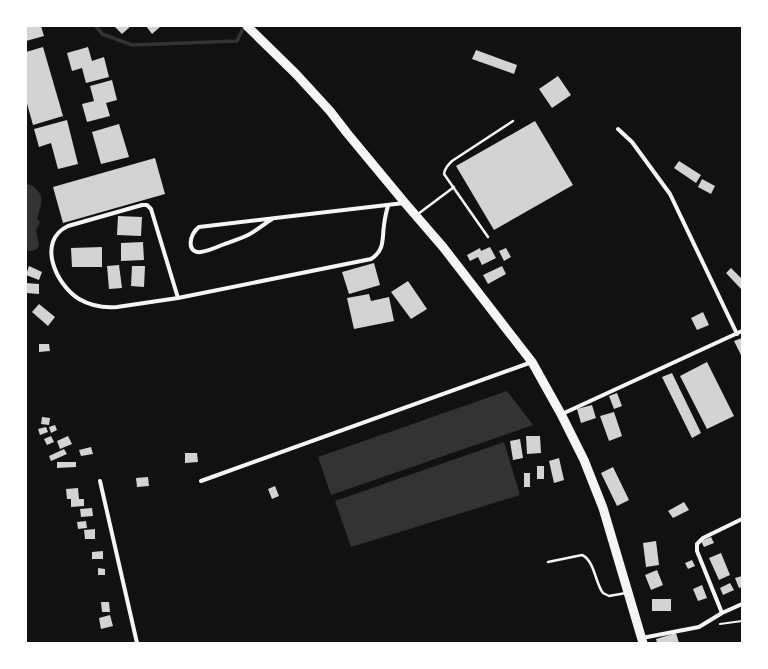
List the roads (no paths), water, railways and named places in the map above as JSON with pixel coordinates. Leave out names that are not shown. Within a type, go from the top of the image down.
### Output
[{"type":"highway","points":[[250,27],[330,111],[443,247],[532,362],[562,414],[584,460],[603,508],[642,641]]},
{"type":"street","points":[[618,129],[632,142],[670,194],[738,334]]},
{"type":"street","points":[[272,219],[248,235],[210,250],[199,253],[194,251],[192,248],[192,234],[199,227],[405,203]]},
{"type":"street","points":[[178,298],[150,209],[147,205],[142,205],[68,226],[58,233],[54,240],[51,248],[51,256],[57,275],[61,282],[72,294],[86,303],[93,306],[109,308],[178,298],[371,259],[381,248],[385,216],[388,206]]},
{"type":"street","points":[[562,414],[742,331]]},
{"type":"street","points":[[200,481],[532,362]]},
{"type":"street","points":[[100,481],[137,643]]},
{"type":"street","points":[[722,613],[697,551],[697,544],[703,538],[742,519]]},
{"type":"street","points":[[642,641],[699,627],[722,613],[742,604]]},
{"type":"lane","points":[[488,237],[444,174],[452,162],[513,121]]},
{"type":"lane","points":[[416,215],[454,187]]},
{"type":"lane","points":[[548,562],[582,555],[592,567],[601,591],[609,596],[628,593]]},
{"type":"waterway","points":[[96,26],[102,34],[132,45],[237,41],[244,26]]}]
